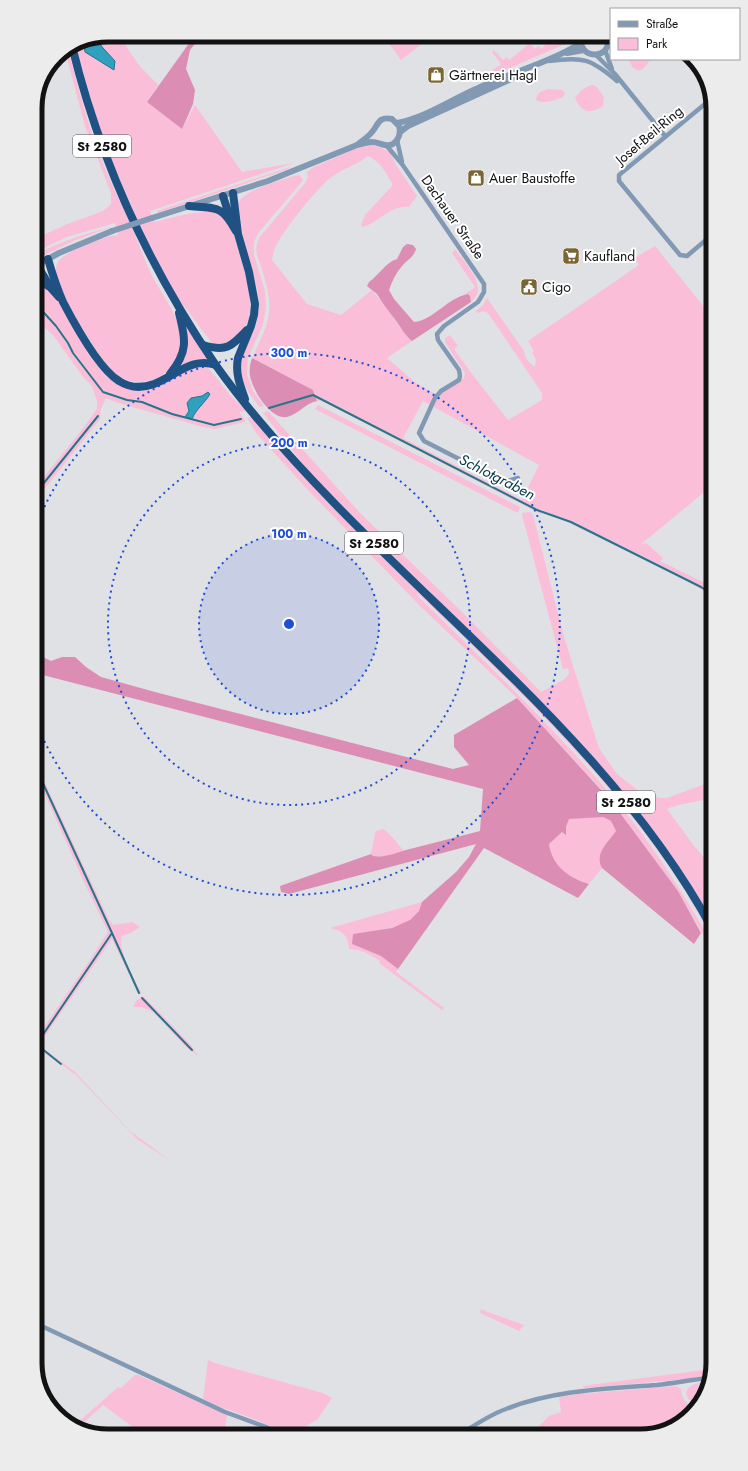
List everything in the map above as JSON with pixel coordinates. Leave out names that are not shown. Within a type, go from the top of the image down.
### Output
[{"type":"highway","name":"St 2580","points":[[74,52],[94,124],[109,167],[147,249],[177,304],[216,365],[283,448],[338,508],[543,708],[587,756],[626,801],[662,848],[693,894],[706,917]]},
{"type":"highway","name":"St 2580","points":[[234,193],[238,234],[254,297],[255,309],[237,364],[238,381],[248,405]]},
{"type":"highway","name":"St 2580","points":[[223,196],[230,221]]},
{"type":"highway","name":"St 2580","points":[[188,206],[218,210],[225,213],[238,234]]},
{"type":"highway","points":[[48,259],[63,302]]},
{"type":"highway","points":[[42,275],[63,302],[96,357],[114,378],[126,385],[140,387],[153,384],[199,362],[209,362],[216,365]]},
{"type":"highway","points":[[42,281],[51,288]]},
{"type":"highway","name":"St 2580","points":[[167,378],[180,361],[184,348],[184,334],[177,304]]},
{"type":"highway","points":[[203,345],[215,348],[224,348],[240,337],[250,326]]},
{"type":"street","points":[[581,42],[584,50],[590,54],[596,55],[615,74]]},
{"type":"street","name":"Dachauer Straße","points":[[356,145],[374,130],[376,124],[382,119],[389,119],[397,123],[405,121],[477,88],[561,54],[581,42]]},
{"type":"street","points":[[608,42],[605,50],[615,74],[622,85],[665,136]]},
{"type":"street","name":"Dachauer Straße","points":[[561,54],[584,50]]},
{"type":"street","points":[[596,55],[605,50]]},
{"type":"street","points":[[542,62],[565,59],[583,59],[598,66],[622,85]]},
{"type":"street","name":"Dachauer Straße","points":[[400,132],[408,126],[509,80],[527,68]]},
{"type":"street","name":"Josef-Beil-Ring","points":[[706,102],[619,175],[619,181],[680,255],[687,256],[706,240]]},
{"type":"street","points":[[386,145],[393,144],[397,140],[400,132],[397,123]]},
{"type":"street","points":[[374,130],[374,135],[379,142]]},
{"type":"street","name":"Dachauer Straße","points":[[397,140],[402,164]]},
{"type":"street","name":"Dachauer Straße","points":[[42,262],[79,244],[112,231],[188,206],[234,193],[268,181],[356,145],[379,142],[386,145],[402,164],[484,284],[484,292],[478,302],[444,326],[437,334],[438,340],[459,370],[460,376],[459,380],[441,391],[435,398],[419,433],[424,441],[504,482],[518,478]]},
{"type":"street","points":[[42,1326],[218,1409],[269,1429]]},
{"type":"street","points":[[468,1429],[478,1422],[506,1409],[535,1400],[581,1391],[703,1379]]},
{"type":"green space","points":[[124,42],[138,64],[158,85],[147,102],[182,129],[195,105],[242,172],[294,163],[150,211],[154,222],[194,213],[218,212],[233,232],[247,279],[250,312],[242,331],[234,339],[226,343],[218,345],[212,343],[177,297],[146,239],[108,153],[77,50],[84,47],[84,49],[115,61],[100,43]]},
{"type":"green space","points":[[388,42],[424,42],[401,60]]},
{"type":"green space","points":[[544,42],[552,44],[555,42],[569,42],[480,81],[478,77],[480,74],[483,77],[501,64],[492,52],[494,50],[503,60],[507,57],[509,60],[530,43],[535,49],[539,46],[541,49],[545,46],[543,43]]},
{"type":"green space","points":[[69,55],[79,92],[102,161],[149,270],[176,317],[182,336],[180,355],[176,362],[170,369],[152,380],[137,382],[126,380],[117,375],[110,368],[82,328],[65,297],[56,275],[58,263],[69,253],[100,239],[118,235],[115,223],[67,237],[42,249],[42,236],[65,225],[103,211],[111,204],[111,193],[85,126],[67,57]]},
{"type":"green space","points":[[629,60],[650,60],[644,68],[639,71],[633,68]]},
{"type":"green space","points":[[593,85],[597,87],[604,97],[603,106],[594,111],[586,111],[577,103],[575,98],[583,89]]},
{"type":"green space","points":[[548,89],[563,90],[565,93],[563,97],[550,102],[536,100],[542,91]]},
{"type":"green space","points":[[372,145],[377,146],[390,152],[396,165],[417,196],[409,207],[397,208],[363,227],[361,225],[365,215],[392,186],[392,183],[382,168],[376,161],[368,156],[333,176],[319,189],[301,210],[279,241],[273,252],[272,260],[307,304],[341,315],[372,290],[407,337],[412,341],[387,358],[416,383],[437,395],[464,378],[465,373],[445,342],[445,338],[450,335],[458,346],[454,349],[508,420],[542,400],[542,393],[488,313],[483,311],[478,313],[476,311],[483,305],[487,298],[524,351],[527,360],[535,366],[536,360],[532,352],[534,351],[528,341],[639,265],[634,258],[655,246],[706,309],[706,491],[640,545],[646,543],[663,558],[660,561],[706,584],[706,592],[676,575],[540,509],[541,514],[321,400],[317,401],[313,390],[252,358],[265,330],[269,312],[268,290],[256,248],[259,238],[305,183],[308,177],[307,172],[312,168],[355,149]],"holes":[[[423,401],[539,465],[522,500],[403,438]]]},
{"type":"green space","points":[[290,167],[288,169],[158,213],[157,211]]},
{"type":"green space","points":[[299,175],[303,179],[301,183],[259,232],[254,242],[254,255],[265,291],[266,307],[263,325],[248,358],[247,374],[253,391],[264,406],[259,407],[247,390],[242,378],[240,362],[256,325],[259,301],[243,237],[238,203],[247,194],[262,186]]},
{"type":"green space","points":[[111,227],[73,241],[42,256],[42,252],[62,242]]},
{"type":"green space","points":[[455,249],[469,268],[477,283],[478,290],[476,296],[471,302],[468,294],[464,295],[475,287],[452,253]]},
{"type":"green space","points":[[42,284],[49,290],[69,317],[90,355],[98,366],[106,376],[115,383],[130,390],[144,391],[156,388],[196,366],[205,367],[210,370],[231,396],[247,411],[239,412],[245,422],[215,429],[203,427],[115,402],[106,398],[101,409],[100,419],[42,492],[42,479],[97,409],[97,401],[92,386],[83,377],[53,335],[42,325]],"holes":[[[208,392],[195,411],[192,419],[186,417],[190,411],[187,403],[191,398],[202,396]]]},
{"type":"green space","points":[[187,328],[208,358],[198,359],[180,368],[187,349]]},
{"type":"green space","points":[[318,405],[520,507],[518,513],[315,409]]},
{"type":"green space","points":[[268,411],[361,514],[459,609],[541,692],[565,679],[569,674],[568,668],[563,669],[522,513],[530,512],[533,515],[564,637],[599,748],[617,774],[640,792],[660,798],[667,798],[706,784],[706,799],[667,809],[706,860],[706,910],[687,878],[664,845],[630,800],[600,765],[565,726],[512,672],[341,505],[307,469],[263,413]]},
{"type":"green space","points":[[251,417],[294,466],[369,544],[503,673],[598,774],[639,824],[681,884],[706,925],[706,927],[692,902],[642,830],[587,763],[469,642],[417,593],[418,596],[503,679],[602,784],[659,857],[706,933],[706,940],[678,891],[612,801],[517,698],[421,607],[307,489],[256,433],[247,418]]},
{"type":"green space","points":[[42,777],[109,920],[113,925],[132,922],[140,927],[131,933],[122,936],[121,942],[124,957],[142,993],[139,995],[112,939],[42,1041],[42,1030],[108,932],[42,788]]},
{"type":"green space","points":[[603,817],[611,821],[616,831],[600,863],[602,868],[589,884],[568,875],[558,865],[551,852],[549,844],[562,832],[565,834],[569,819]]},
{"type":"green space","points":[[384,829],[404,851],[392,856],[373,856],[371,854],[376,831]]},
{"type":"green space","points":[[422,902],[420,910],[407,922],[389,928],[353,934],[352,944],[381,956],[398,969],[396,972],[444,1008],[442,1010],[379,963],[380,961],[376,958],[361,951],[349,949],[344,934],[330,928]]},
{"type":"green space","points":[[143,996],[190,1044],[198,1056],[186,1047],[153,1012],[142,1007],[133,1007],[136,1001]]},
{"type":"green space","points":[[42,1047],[75,1072],[130,1131],[172,1162],[137,1139],[75,1074],[42,1051]]},
{"type":"green space","points":[[481,1309],[524,1325],[519,1331],[482,1314],[480,1312]]},
{"type":"green space","points":[[208,1360],[323,1393],[332,1398],[317,1420],[301,1429],[274,1429],[266,1424],[203,1399]]},
{"type":"green space","points":[[705,1370],[704,1377],[586,1388],[582,1386]]},
{"type":"green space","points":[[135,1375],[138,1375],[227,1415],[225,1428],[228,1429],[136,1429],[103,1405],[83,1423],[79,1422],[118,1387],[121,1388]]},
{"type":"green space","points":[[702,1383],[693,1402],[688,1399],[686,1392],[695,1384]]},
{"type":"green space","points":[[676,1386],[681,1389],[682,1396],[685,1401],[691,1405],[687,1410],[673,1420],[653,1428],[533,1429],[537,1428],[549,1416],[561,1412],[559,1397]]},
{"type":"shaded area","points":[[190,42],[196,42],[190,50],[186,69],[195,90],[193,104],[182,129],[147,102]]},
{"type":"shaded area","points":[[407,244],[413,245],[416,249],[415,252],[398,271],[389,290],[394,299],[414,322],[428,317],[460,296],[468,294],[471,302],[412,341],[404,333],[377,294],[367,286],[369,282],[386,266],[397,259],[403,247]]},
{"type":"shaded area","points":[[252,358],[313,390],[317,401],[309,404],[291,416],[281,417],[275,414],[264,403],[252,382],[250,376],[250,365]]},
{"type":"shaded area","points":[[42,656],[51,661],[62,657],[75,657],[86,667],[101,677],[453,769],[469,765],[454,747],[454,735],[517,698],[612,802],[678,891],[701,933],[694,944],[602,868],[600,863],[601,853],[616,831],[611,821],[603,817],[569,819],[566,827],[566,835],[562,832],[549,844],[554,859],[568,875],[589,884],[578,898],[484,848],[398,969],[381,956],[352,944],[353,934],[392,928],[410,920],[419,911],[422,902],[456,872],[469,857],[476,844],[289,894],[281,892],[280,886],[371,854],[373,856],[387,855],[480,831],[483,789],[42,675]]},
{"type":"water","points":[[100,43],[115,61],[114,70],[85,52],[84,47]]},
{"type":"water","points":[[208,392],[210,394],[192,419],[185,417],[189,411],[187,403],[191,398],[202,396]]},
{"type":"waterway","points":[[42,311],[56,326],[73,353],[103,392],[127,400],[142,402],[172,414],[214,425],[241,419]]},
{"type":"waterway","name":"Schlotgraben","points":[[269,408],[313,395],[537,510],[571,522],[706,590]]},
{"type":"waterway","points":[[42,485],[98,416]]},
{"type":"waterway","points":[[42,781],[112,933],[42,1036]]},
{"type":"waterway","points":[[112,933],[139,993]]},
{"type":"waterway","points":[[142,998],[192,1050]]},
{"type":"waterway","points":[[42,1049],[61,1064]]},
{"type":"place","name":"Gärtnerei Hagl","points":[[436,75]]},
{"type":"place","name":"Auer Baustoffe","points":[[476,178]]},
{"type":"place","name":"Kaufland","points":[[571,256]]},
{"type":"place","name":"Cigo","points":[[529,287]]}]
